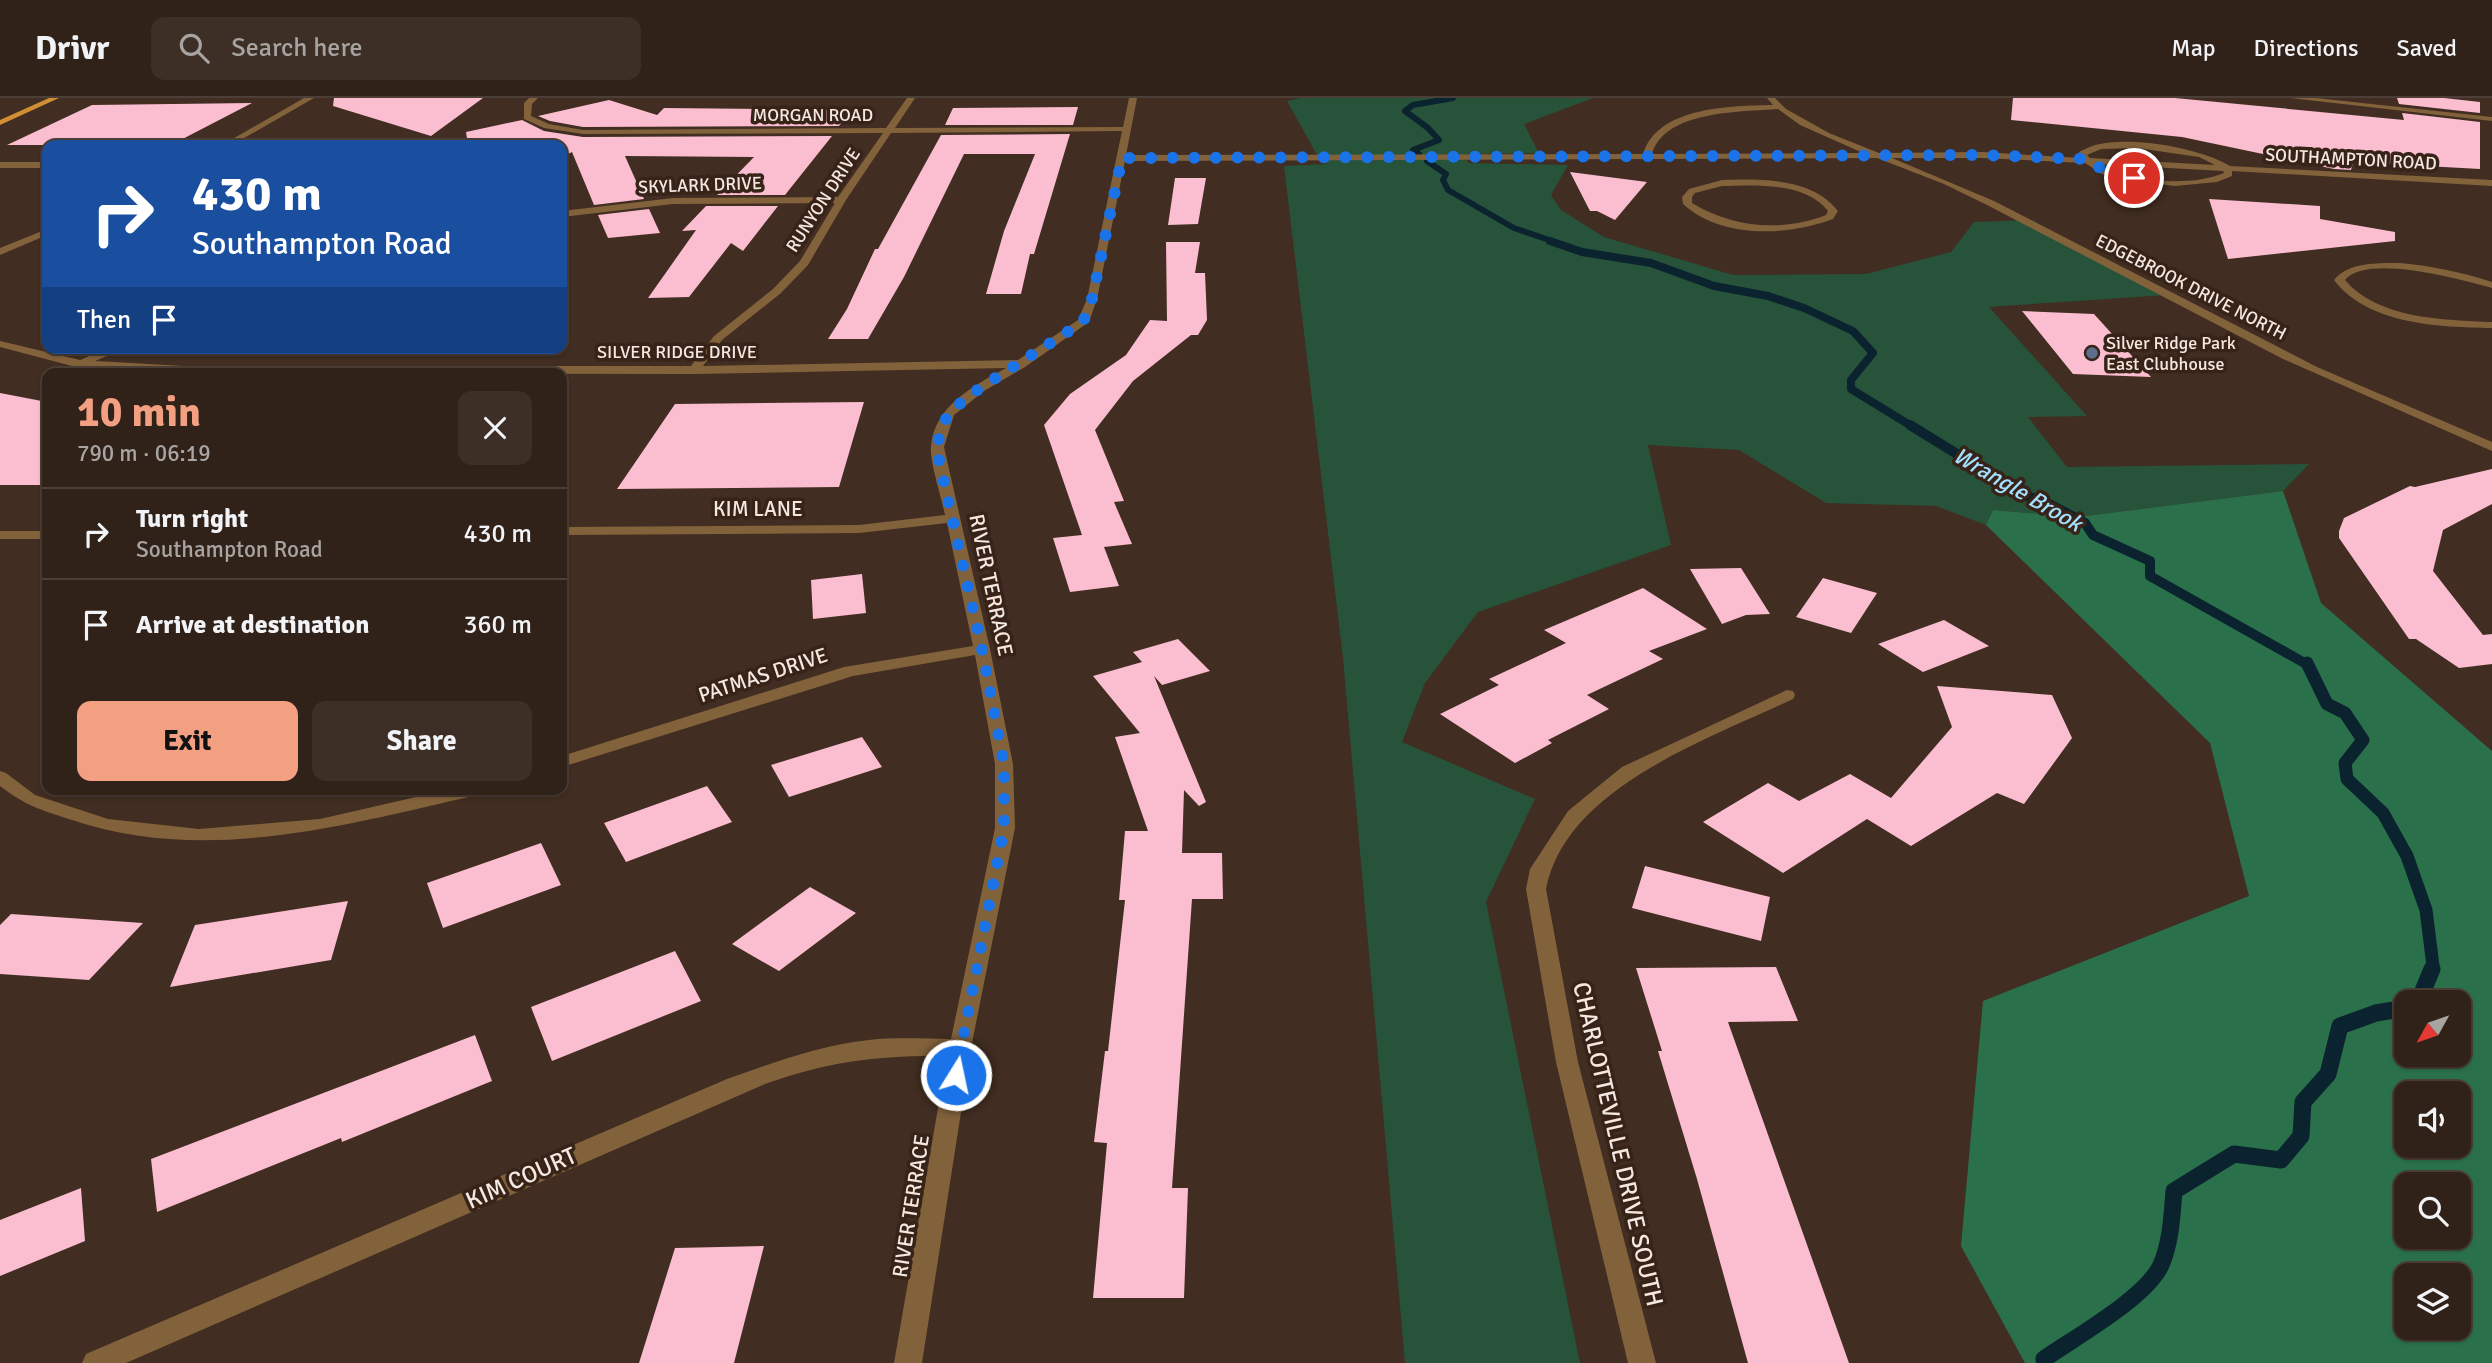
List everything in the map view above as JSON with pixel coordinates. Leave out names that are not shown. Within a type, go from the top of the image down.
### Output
[{"type":"main road","points":[[0,123],[55,98]]},
{"type":"street","points":[[235,140],[310,98]]},
{"type":"street","name":"MORGAN ROAD","points":[[534,98],[527,103],[527,117],[547,126],[583,132],[1125,129]]},
{"type":"street","name":"RUNYON DRIVE","points":[[694,370],[718,338],[777,291],[804,262],[841,200],[911,98]]},
{"type":"street","name":"RIVER TERRACE","points":[[908,1363],[960,1048],[1004,828],[1004,764],[982,649],[936,447],[948,413],[980,388],[1083,322],[1092,299],[1133,98]]},
{"type":"street","points":[[1771,98],[1777,107]]},
{"type":"street","points":[[2294,98],[2492,118]]},
{"type":"street","points":[[1647,155],[1652,141],[1669,127],[1730,110],[1777,107]]},
{"type":"street","name":"EDGEBROOK DRIVE NORTH","points":[[1777,107],[1828,134],[1945,181],[2289,358],[2492,447]]},
{"type":"street","name":"SOUTHAMPTON ROAD","points":[[2108,145],[2137,145],[2202,155],[2226,167],[2229,174],[2222,179],[2206,182],[2159,182],[2110,173],[2084,159],[2082,154],[2088,149],[2108,145]]},
{"type":"street","name":"SOUTHAMPTON ROAD","points":[[1122,158],[1877,154],[2084,159],[2492,183]]},
{"type":"street","points":[[1718,155],[1727,164]]},
{"type":"street","points":[[0,165],[42,165]]},
{"type":"street","points":[[1735,173],[1743,183],[1805,191],[1830,204],[1833,211],[1830,217],[1803,226],[1758,226],[1713,218],[1688,204],[1686,197],[1692,191],[1722,183],[1743,183]]},
{"type":"street","name":"SOUTHAMPTON ROAD","points":[[2474,181],[2492,188]]},
{"type":"street","name":"SKYLARK DRIVE","points":[[567,213],[673,201],[841,200]]},
{"type":"street","points":[[0,252],[42,234]]},
{"type":"street","points":[[2492,285],[2442,272],[2383,266],[2345,272],[2339,280],[2344,289],[2381,308],[2442,322],[2492,325]]},
{"type":"street","name":"SILVER RIDGE DRIVE","points":[[0,344],[76,363],[153,368]]},
{"type":"street","points":[[76,363],[102,354]]},
{"type":"street","name":"SILVER RIDGE DRIVE","points":[[567,370],[1021,364]]},
{"type":"street","name":"KIM LANE","points":[[567,531],[859,529],[953,518]]},
{"type":"street","points":[[0,535],[42,535]]},
{"type":"street","name":"PATMAS DRIVE","points":[[567,760],[850,671],[982,649]]},
{"type":"street","name":"CHARLOTTEVILLE DRIVE SOUTH","points":[[1642,1363],[1567,1062],[1536,889],[1540,869],[1575,815],[1628,771],[1787,695]]},
{"type":"street","points":[[0,777],[28,799],[106,825],[199,835],[320,825],[451,795]]},
{"type":"street","name":"KIM COURT","points":[[96,1363],[714,1094],[787,1066],[844,1052],[890,1047],[960,1048]]},
{"type":"green space","points":[[1300,98],[1593,98],[1524,124],[1539,153],[1466,154],[1468,163],[1568,165],[1551,195],[1561,210],[1604,237],[1733,275],[1866,274],[1951,252],[1974,222],[2032,220],[2167,295],[1989,307],[2087,416],[2028,417],[2067,467],[2309,464],[2283,491],[2078,517],[1993,510],[1986,525],[1936,506],[1826,503],[1739,450],[1648,445],[1671,545],[1478,612],[1425,683],[1402,742],[1535,799],[1486,902],[1580,1363],[1405,1363],[1343,658],[1284,166],[1327,164],[1317,155],[1287,101]]},
{"type":"green space","points":[[2283,491],[2321,603],[2492,751],[2492,1363],[2025,1363],[1961,1246],[1983,1001],[2249,896],[2210,743],[1986,525],[1993,510],[2078,517]]},
{"type":"building","points":[[334,98],[483,98],[431,136],[333,106]]},
{"type":"building","points":[[2013,98],[2175,98],[2404,120],[2402,113],[2480,122],[2480,169],[2353,162],[2351,170],[2334,169],[2182,137],[2011,120]]},
{"type":"building","points":[[2397,98],[2444,98],[2480,102],[2480,113],[2399,104]]},
{"type":"building","points":[[609,100],[657,115],[664,108],[851,110],[839,126],[583,127],[538,116]]},
{"type":"building","points":[[252,103],[181,140],[42,140],[42,145],[7,145],[92,105]]},
{"type":"building","points":[[1078,107],[1073,125],[945,125],[953,108]]},
{"type":"building","points":[[522,120],[544,131],[583,137],[832,136],[785,195],[717,195],[754,157],[625,156],[644,199],[594,205],[572,152],[567,154],[567,140],[467,140],[466,132]]},
{"type":"building","points":[[1070,134],[1034,254],[1030,254],[1021,294],[986,294],[1004,231],[1035,154],[964,154],[904,277],[868,339],[828,339],[847,309],[875,249],[878,249],[941,135]]},
{"type":"building","points":[[1570,172],[1647,182],[1615,220],[1597,211],[1590,211]]},
{"type":"building","points":[[1175,178],[1206,178],[1198,224],[1168,225]]},
{"type":"building","points":[[2209,199],[2320,206],[2320,219],[2395,232],[2395,241],[2228,259]]},
{"type":"building","points":[[706,206],[778,206],[743,251],[731,243],[689,297],[648,298],[696,230],[682,231]]},
{"type":"building","points":[[649,209],[660,233],[608,238],[598,215]]},
{"type":"building","points":[[1166,242],[1200,242],[1195,273],[1205,273],[1207,320],[1198,335],[1191,335],[1133,381],[1095,430],[1124,501],[1114,502],[1132,544],[1104,547],[1119,586],[1070,592],[1053,538],[1082,535],[1044,425],[1070,394],[1126,355],[1150,320],[1167,321]]},
{"type":"building","name":"Silver Ridge Park East Clubhouse","points":[[2022,311],[2094,314],[2151,377],[2073,374]]},
{"type":"building","points":[[0,393],[42,401],[42,485],[0,485]]},
{"type":"building","points":[[864,402],[839,487],[617,489],[675,404]]},
{"type":"building","points":[[2492,469],[2492,504],[2443,530],[2433,571],[2483,635],[2492,634],[2492,664],[2459,668],[2416,639],[2409,639],[2339,538],[2339,531],[2344,518],[2410,486]]},
{"type":"building","points":[[1741,568],[1770,614],[1746,615],[1722,624],[1690,569]]},
{"type":"building","points":[[862,574],[866,613],[813,619],[811,580]]},
{"type":"building","points":[[1823,578],[1877,593],[1851,633],[1796,617]]},
{"type":"building","points":[[1643,588],[1707,629],[1649,651],[1663,659],[1587,695],[1609,709],[1548,740],[1552,743],[1515,763],[1440,714],[1499,685],[1489,679],[1566,643],[1544,630]]},
{"type":"building","points":[[1944,620],[1989,646],[1923,672],[1878,644]]},
{"type":"building","points":[[1178,639],[1210,671],[1162,685],[1154,676],[1206,802],[1199,806],[1184,790],[1182,853],[1222,853],[1223,899],[1192,899],[1172,1188],[1188,1188],[1184,1298],[1093,1298],[1107,1143],[1094,1142],[1105,1051],[1108,1051],[1125,900],[1119,900],[1125,831],[1148,831],[1115,737],[1140,733],[1093,676],[1142,662],[1133,652]]},
{"type":"building","points":[[1937,686],[2052,695],[2072,738],[2024,804],[1997,793],[1911,846],[1867,819],[1783,873],[1703,822],[1768,783],[1799,801],[1850,774],[1891,798],[1952,727]]},
{"type":"building","points":[[862,737],[882,767],[789,797],[771,765]]},
{"type":"building","points":[[707,786],[732,822],[626,862],[604,823]]},
{"type":"building","points":[[541,843],[561,885],[443,928],[427,883]]},
{"type":"building","points":[[1645,866],[1770,897],[1761,941],[1632,908]]},
{"type":"building","points":[[810,887],[856,913],[779,971],[732,944]]},
{"type":"building","points":[[348,901],[331,960],[170,987],[195,925]]},
{"type":"building","points":[[11,914],[143,923],[89,980],[0,974],[0,925]]},
{"type":"building","points":[[675,951],[701,1001],[552,1061],[531,1007]]},
{"type":"building","points":[[1776,967],[1798,1021],[1728,1022],[1849,1363],[1748,1363],[1658,1051],[1662,1051],[1636,968]]},
{"type":"building","points":[[475,1035],[492,1081],[342,1142],[341,1138],[157,1212],[151,1159]]},
{"type":"building","points":[[81,1188],[85,1241],[0,1276],[0,1220]]},
{"type":"building","points":[[764,1246],[734,1363],[639,1363],[675,1248]]},
{"type":"waterway","name":"Wrangle Brook","points":[[1419,154],[1413,150],[1439,140],[1405,111],[1413,105],[1453,98]]},
{"type":"waterway","name":"Wrangle Brook","points":[[1427,161],[1446,174],[1443,180],[1448,190],[1514,228],[1555,242]]},
{"type":"waterway","name":"Wrangle Brook","points":[[1550,241],[1582,252],[1651,263],[1714,286],[1768,296],[1804,308],[1853,331],[1873,353],[1851,380],[1851,389],[1913,427]]},
{"type":"waterway","name":"Wrangle Brook","points":[[1910,425],[2022,494],[2051,505],[2085,523],[2093,535],[2150,561],[2150,576],[2308,665]]},
{"type":"waterway","name":"Wrangle Brook","points":[[2308,665],[2327,704],[2345,713],[2363,740],[2345,763],[2347,779],[2383,813],[2407,856],[2426,910],[2433,966],[2431,971]]},
{"type":"waterway","name":"Wrangle Brook","points":[[2423,990],[2432,969]]},
{"type":"waterway","name":"Wrangle Brook","points":[[2045,1363],[2044,1359],[2125,1304],[2153,1278],[2167,1247],[2174,1191],[2234,1154],[2281,1160],[2301,1136],[2303,1102],[2328,1074],[2340,1026],[2376,1013],[2394,1010]]},
{"type":"place","name":"Silver Ridge Park East Clubhouse","points":[[2092,353]]},
{"type":"route","points":[[956,1075],[1004,828],[1004,764],[982,649],[936,447],[948,413],[980,388],[1083,322],[1092,299],[1122,158],[1983,155],[2084,159],[2110,173],[2134,178]]}]
